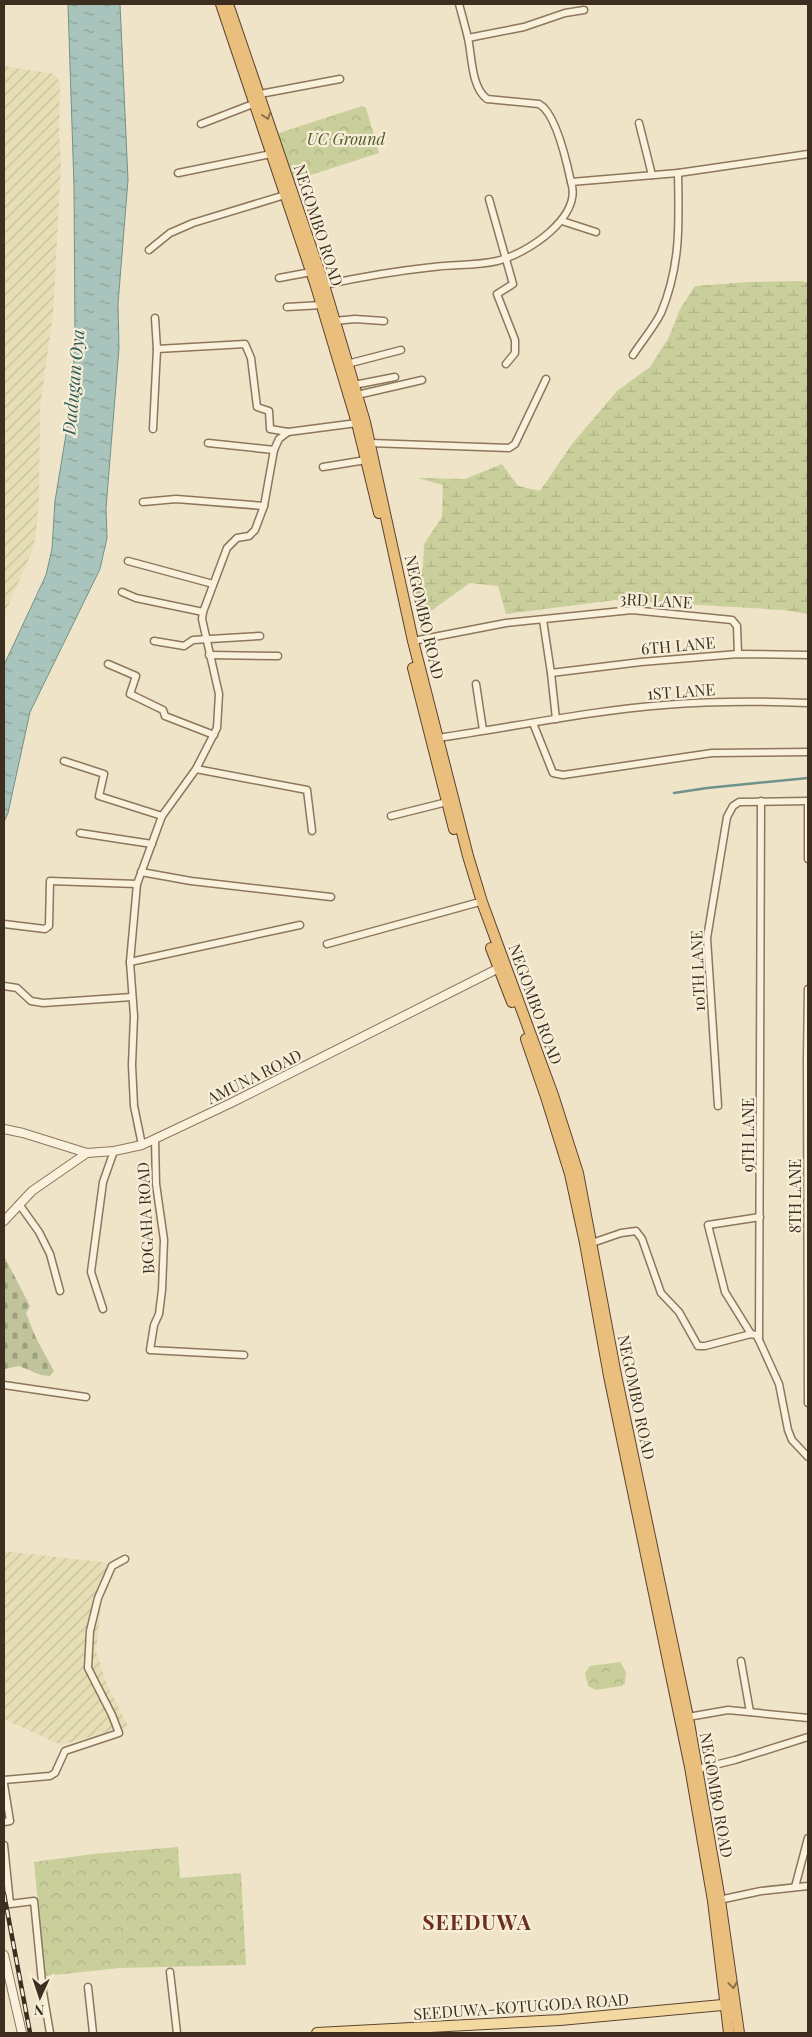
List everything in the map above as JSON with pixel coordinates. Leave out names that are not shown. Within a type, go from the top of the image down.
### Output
[{"type":"highway","name":"NEGOMBO ROAD","points":[[221,4],[322,305],[357,423],[407,643],[447,802],[476,903],[559,1112],[578,1173],[616,1375],[698,1769],[731,2005],[739,2033]]},
{"type":"highway","name":"NEGOMBO ROAD","points":[[228,4],[324,285],[355,390],[370,443],[414,641],[468,856],[502,967],[570,1174],[609,1376],[681,1719],[716,1900]]},
{"type":"highway","name":"NEGOMBO ROAD","points":[[730,2033],[731,2005]]},
{"type":"main road","name":"SEEDUWA-KOTUGODA ROAD","points":[[317,2033],[411,2031],[731,2005]]},
{"type":"street","points":[[324,285],[378,274],[434,266],[481,264],[507,258],[546,235],[562,220],[570,204],[573,190],[565,152],[549,113],[539,104],[487,99],[481,95],[471,63],[468,38],[459,4]]},
{"type":"street","points":[[468,38],[517,28],[565,13],[584,10]]},
{"type":"street","points":[[260,94],[340,79]]},
{"type":"street","points":[[201,124],[253,104]]},
{"type":"street","points":[[639,123],[652,175]]},
{"type":"street","points":[[178,173],[271,154]]},
{"type":"street","points":[[571,182],[678,173],[808,154]]},
{"type":"street","points":[[633,354],[660,314],[672,280],[680,234],[678,173]]},
{"type":"street","points":[[149,250],[170,232],[285,194]]},
{"type":"street","points":[[489,198],[513,284],[497,294],[515,340],[515,353],[506,364]]},
{"type":"street","points":[[562,220],[596,232]]},
{"type":"street","points":[[279,278],[311,272]]},
{"type":"street","points":[[287,307],[322,305]]},
{"type":"street","points":[[153,429],[157,350],[155,318]]},
{"type":"street","points":[[334,321],[355,319],[384,321]]},
{"type":"street","points":[[157,350],[245,344],[251,358],[257,407],[269,411],[270,429],[288,432],[357,423]]},
{"type":"street","points":[[347,364],[401,350]]},
{"type":"street","points":[[355,390],[395,377]]},
{"type":"street","points":[[370,443],[508,448],[515,444],[546,379]]},
{"type":"street","points":[[355,390],[422,380]]},
{"type":"street","points":[[142,1145],[134,1106],[132,1065],[134,1016],[130,962],[137,884],[162,816],[196,769],[217,728],[219,694],[202,619],[203,612],[227,548],[237,538],[249,536],[255,530],[264,506],[274,450],[279,439],[288,432]]},
{"type":"street","points":[[208,443],[274,450]]},
{"type":"street","points":[[322,467],[366,460]]},
{"type":"street","points":[[143,502],[176,499],[264,506]]},
{"type":"street","points":[[128,561],[213,584]]},
{"type":"street","points":[[122,592],[136,598],[203,612]]},
{"type":"street","name":"3RD LANE","points":[[414,641],[506,623],[632,610],[732,620],[737,626],[738,654]]},
{"type":"street","points":[[543,620],[556,719]]},
{"type":"street","points":[[154,641],[184,646],[188,645],[190,641],[260,636]]},
{"type":"street","name":"6TH LANE","points":[[551,673],[641,662],[738,654],[808,655]]},
{"type":"street","points":[[210,655],[278,656]]},
{"type":"street","points":[[108,664],[136,676],[130,694],[163,710],[165,716],[214,735]]},
{"type":"street","points":[[476,684],[483,730]]},
{"type":"street","name":"1ST LANE","points":[[438,738],[556,719],[664,705],[745,701],[808,703]]},
{"type":"street","points":[[533,723],[553,773],[563,775],[712,753],[808,752]]},
{"type":"street","points":[[64,761],[104,774],[98,796],[162,816]]},
{"type":"street","points":[[196,769],[307,790],[312,831]]},
{"type":"street","points":[[760,801],[808,801],[808,859]]},
{"type":"street","name":"10TH LANE","points":[[718,1106],[707,938],[727,818],[733,806],[739,802],[760,801]]},
{"type":"street","name":"9TH LANE","points":[[760,801],[759,1340],[779,1384],[788,1430],[792,1440],[808,1457]]},
{"type":"street","points":[[391,816],[447,802]]},
{"type":"street","points":[[80,833],[152,844]]},
{"type":"street","points":[[141,872],[191,881],[331,897]]},
{"type":"street","points":[[4,924],[44,929],[49,926],[50,881],[137,884]]},
{"type":"street","points":[[327,944],[476,903]]},
{"type":"street","points":[[130,962],[300,925]]},
{"type":"street","name":"AMUNA ROAD","points":[[4,1129],[24,1133],[87,1153],[114,1151],[142,1145],[502,967]]},
{"type":"street","points":[[4,986],[17,988],[31,1001],[43,1003],[132,997]]},
{"type":"street","name":"8TH LANE","points":[[808,989],[808,1403]]},
{"type":"street","name":"BOGAHA ROAD","points":[[155,1139],[156,1184],[164,1240],[160,1314],[154,1326],[150,1350],[244,1355]]},
{"type":"street","points":[[103,1309],[91,1272],[103,1182],[114,1151]]},
{"type":"street","points":[[4,1221],[32,1191],[87,1153]]},
{"type":"street","points":[[19,1204],[39,1232],[50,1254],[60,1291]]},
{"type":"street","points":[[751,1334],[725,1292],[708,1225],[760,1217]]},
{"type":"street","points":[[592,1243],[621,1233],[636,1231],[642,1239],[661,1293],[679,1312],[698,1346],[705,1346],[751,1334],[756,1335],[759,1340]]},
{"type":"street","points":[[4,1385],[86,1397]]},
{"type":"street","points":[[4,1822],[10,1821],[4,1782],[50,1776],[55,1773],[66,1751],[119,1733],[88,1668],[90,1631],[98,1598],[112,1566],[124,1559]]},
{"type":"street","points":[[741,1661],[750,1712]]},
{"type":"street","points":[[688,1717],[728,1710],[808,1718]]},
{"type":"street","points":[[698,1769],[735,1760],[808,1737]]},
{"type":"street","points":[[795,1886],[808,1838]]},
{"type":"street","points":[[4,1846],[10,1904],[34,1901],[43,1992],[50,2033]]},
{"type":"street","points":[[716,1900],[795,1886],[808,1886]]},
{"type":"street","points":[[4,1955],[22,2033]]},
{"type":"street","points":[[170,1972],[177,2033]]},
{"type":"street","points":[[88,1987],[93,2033]]},
{"type":"shaded area","points":[[4,66],[54,74],[60,82],[59,131],[61,165],[53,315],[40,407],[39,504],[36,533],[33,549],[7,608],[4,623]]},
{"type":"shaded area","points":[[4,1551],[109,1563],[102,1596],[96,1652],[107,1685],[128,1726],[61,1745],[4,1719]]},
{"type":"green space","name":"UC Ground","points":[[362,106],[366,108],[379,153],[292,181],[276,134]]},
{"type":"green space","points":[[801,281],[808,283],[808,614],[784,610],[615,600],[506,614],[498,586],[470,583],[431,611],[421,632],[412,587],[423,567],[424,544],[442,517],[443,485],[417,478],[465,479],[502,464],[518,486],[540,491],[572,444],[617,391],[650,367],[669,337],[680,309],[695,286]]},
{"type":"green space","points":[[4,1256],[30,1306],[26,1313],[36,1338],[54,1371],[50,1376],[41,1375],[19,1366],[5,1369],[4,1367]]},
{"type":"green space","points":[[620,1662],[626,1672],[625,1683],[622,1686],[596,1690],[588,1686],[585,1673],[590,1666]]},
{"type":"green space","points":[[178,1847],[180,1878],[241,1873],[246,1965],[120,1968],[45,1976],[34,1862],[93,1854]]},
{"type":"water","name":"Dadugan Oya","points":[[68,4],[120,4],[128,180],[118,304],[119,348],[106,508],[107,538],[100,569],[30,712],[8,813],[4,822],[4,665],[46,575],[52,549],[55,501],[72,398],[75,337],[74,187]]},
{"type":"waterway","points":[[674,793],[808,778]]},
{"type":"railway","points":[[4,1894],[30,2033]]},
{"type":"district","name":"SEEDUWA","points":[[477,1921]]}]
